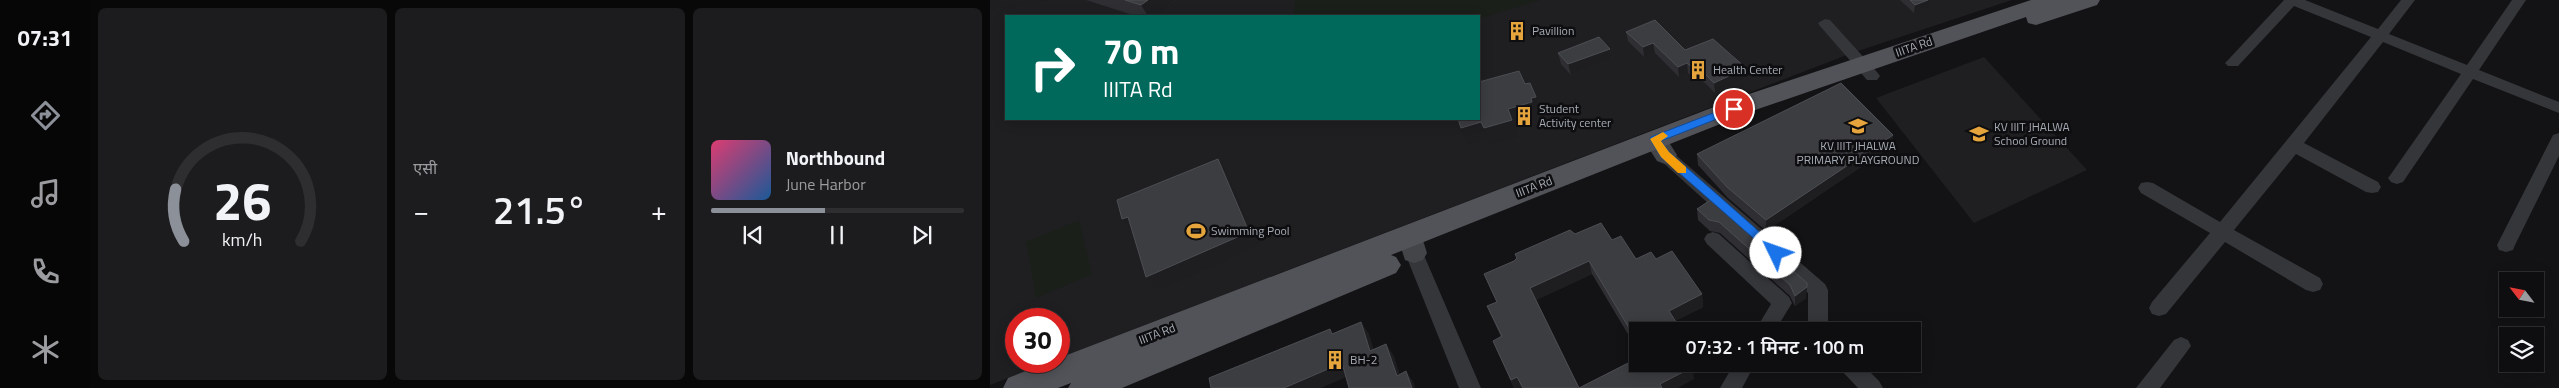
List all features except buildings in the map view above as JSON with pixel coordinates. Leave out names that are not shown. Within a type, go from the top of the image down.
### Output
[{"type":"main road","name":"IIITA Rd","points":[[1868,70],[2053,0]]},
{"type":"main road","name":"IIITA Rd","points":[[1020,388],[1058,381],[1412,244],[1660,147],[1749,103],[1868,70],[2089,0]]},
{"type":"main road","name":"IIITA Rd","points":[[1085,388],[1412,244]]},
{"type":"street","points":[[2233,64],[2293,0],[2559,108]]},
{"type":"street","points":[[2159,308],[2294,144],[2408,0]]},
{"type":"street","points":[[2397,178],[2519,0]]},
{"type":"street","points":[[1826,23],[1868,70]]},
{"type":"street","points":[[2506,245],[2559,139]]},
{"type":"street","points":[[2294,144],[2372,187]]},
{"type":"street","points":[[1660,147],[1818,290],[1818,322]]},
{"type":"street","points":[[2147,188],[2313,284]]},
{"type":"street","points":[[1712,239],[1782,303],[1770,322]]},
{"type":"street","points":[[1412,244],[1470,388]]},
{"type":"street","points":[[2147,388],[2181,346]]},
{"type":"street","points":[[1731,388],[1740,372]]},
{"type":"street","points":[[1856,372],[1872,388]]},
{"type":"shaded area","points":[[990,0],[2012,0],[1852,53],[1070,354],[1070,308],[1005,308],[1005,373],[1020,373],[990,385]]},
{"type":"shaded area","points":[[1295,0],[1540,0],[1480,19],[1480,15],[1294,15]]},
{"type":"shaded area","name":"KV IIIT JHALWA School Ground","points":[[1984,57],[2087,170],[1974,223],[1876,98]]},
{"type":"shaded area","points":[[1079,220],[1092,274],[1036,298],[1026,242]]},
{"type":"slow traffic","points":[[1663,136],[1655,139],[1665,155],[1682,170]]},
{"type":"place","name":"Pavillion","points":[[1517,31]]},
{"type":"place","name":"Health Center","points":[[1698,70]]},
{"type":"place","name":"Student Activity center","points":[[1524,116]]},
{"type":"place","name":"KV IIIT JHALWA PRIMARY PLAYGROUND","points":[[1858,126]]},
{"type":"place","name":"KV IIIT JHALWA School Ground","points":[[1979,134]]},
{"type":"place","name":"Swimming Pool","points":[[1196,231]]},
{"type":"place","name":"BH-2","points":[[1335,360]]},
{"type":"route","points":[[1734,109],[1655,139],[1665,155],[1776,253]]}]
